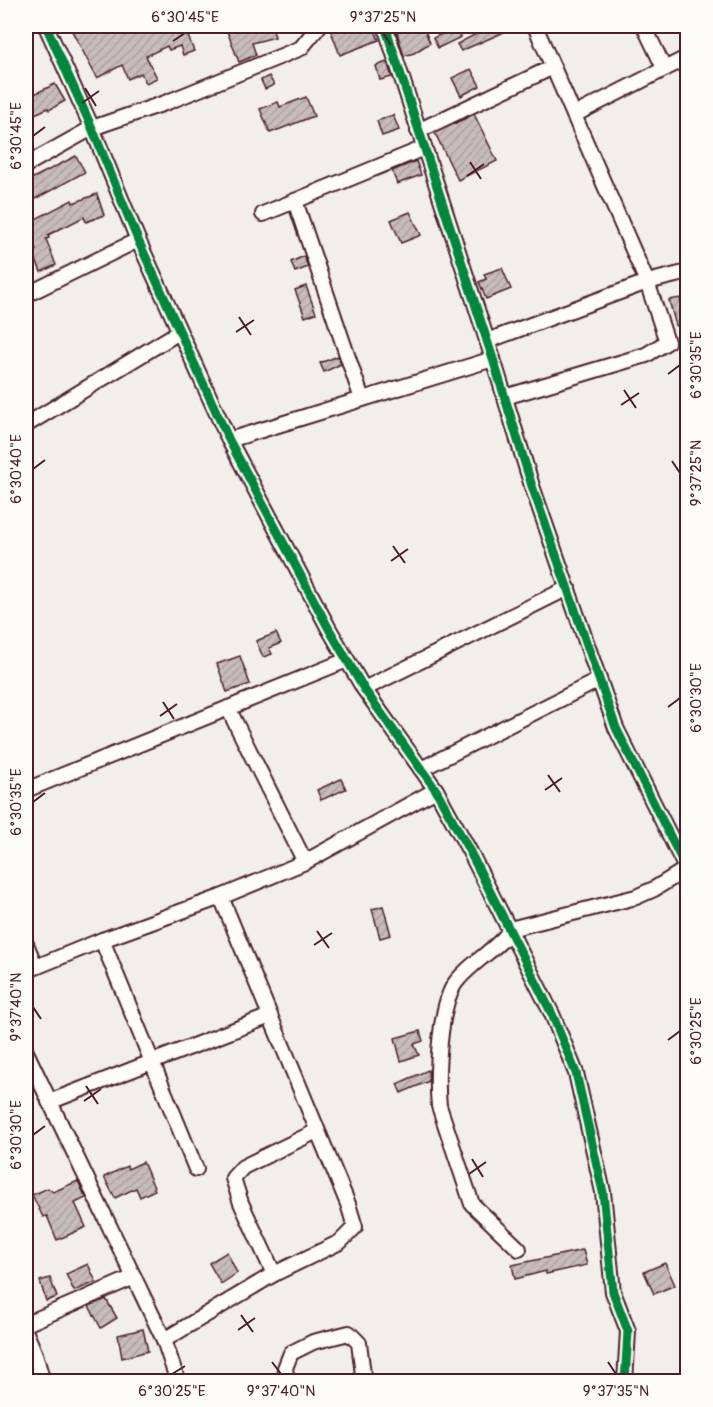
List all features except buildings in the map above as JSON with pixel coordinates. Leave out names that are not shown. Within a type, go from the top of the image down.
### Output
[{"type":"street","points":[[46,26],[92,128],[138,240],[229,440],[324,619],[364,689],[436,790],[552,1014],[576,1072],[603,1192],[613,1292],[628,1331],[625,1382]]},
{"type":"street","points":[[26,165],[92,128],[165,103],[301,48],[319,26]]},
{"type":"street","points":[[385,26],[488,341],[532,486],[616,728],[687,870],[636,897],[510,929],[505,938],[458,980],[451,990],[444,1015],[439,1106],[468,1196],[479,1212],[519,1250]]},
{"type":"street","points":[[505,397],[646,355],[668,342],[647,282],[535,26]]},
{"type":"street","points":[[644,26],[664,68]]},
{"type":"street","points":[[574,115],[687,57]]},
{"type":"street","points":[[418,131],[553,67]]},
{"type":"street","points":[[263,214],[424,147]]},
{"type":"street","points":[[295,201],[362,399]]},
{"type":"street","points":[[26,295],[138,240]]},
{"type":"street","points":[[488,341],[647,282],[687,272]]},
{"type":"street","points":[[26,426],[179,332]]},
{"type":"street","points":[[229,440],[493,359]]},
{"type":"street","points":[[364,689],[568,588]]},
{"type":"street","points":[[26,790],[347,660]]},
{"type":"street","points":[[421,769],[599,680]]},
{"type":"street","points":[[228,708],[305,862]]},
{"type":"street","points":[[26,944],[30,969],[221,897],[305,862],[436,790]]},
{"type":"street","points":[[164,1340],[274,1274],[340,1242],[355,1227],[348,1204],[221,897]]},
{"type":"street","points":[[102,940],[196,1169]]},
{"type":"street","points":[[49,1102],[270,1016]]},
{"type":"street","points":[[26,1052],[164,1340],[178,1382]]},
{"type":"street","points":[[274,1274],[241,1203],[233,1178],[243,1167],[317,1131]]},
{"type":"street","points":[[26,1324],[134,1277]]},
{"type":"street","points":[[26,1333],[43,1382]]},
{"type":"street","points":[[287,1382],[285,1368],[291,1353],[313,1342],[350,1333],[359,1343],[364,1382]]},
{"type":"cycle path","points":[[46,26],[92,128],[138,240],[229,440],[329,629],[364,689],[436,790],[552,1014],[576,1073],[603,1192],[613,1292],[628,1331],[625,1382]]},
{"type":"cycle path","points":[[385,26],[532,486],[616,728],[688,872]]}]
